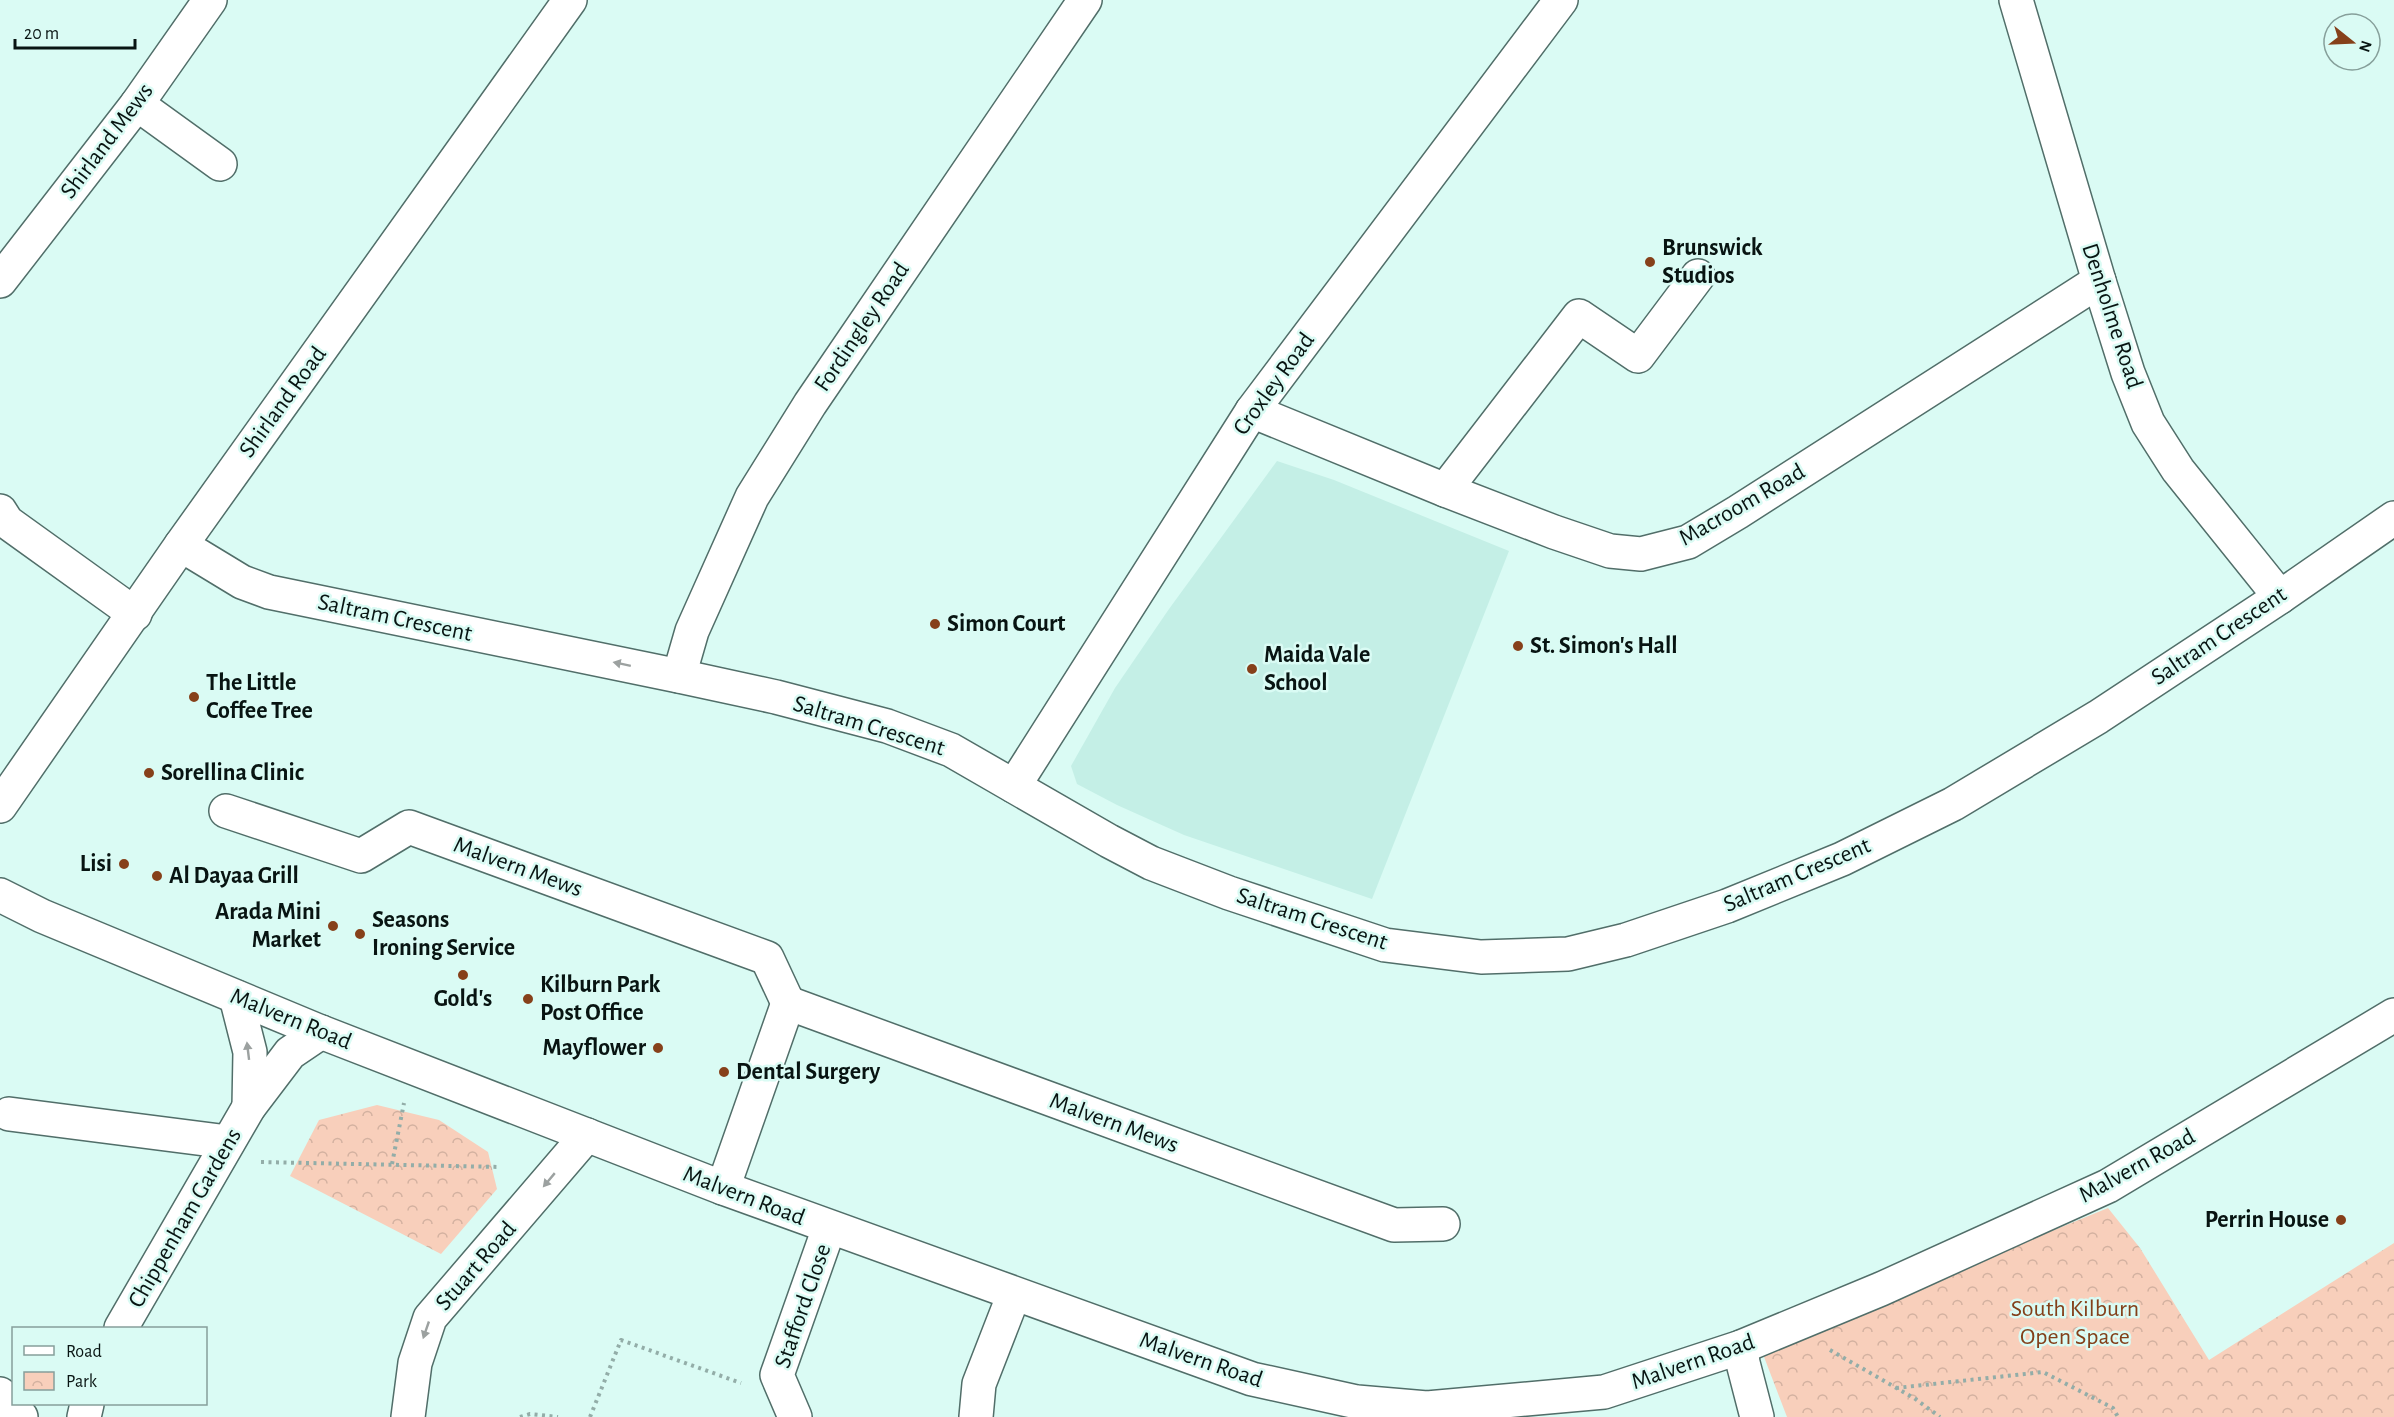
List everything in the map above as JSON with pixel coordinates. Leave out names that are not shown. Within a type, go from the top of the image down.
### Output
[{"type":"street","name":"Shirland Mews","points":[[0,281],[137,104],[210,0]]},
{"type":"street","name":"Shirland Road","points":[[0,806],[181,545],[570,0]]},
{"type":"street","name":"Fordingley Road","points":[[679,676],[692,631],[752,497],[810,404],[1085,0]]},
{"type":"street","name":"Croxley Road","points":[[1014,786],[1252,411],[1561,0]]},
{"type":"street","name":"Denholme Road","points":[[2016,0],[2098,281],[2128,373],[2148,423],[2178,470],[2280,597]]},
{"type":"street","points":[[137,104],[220,164]]},
{"type":"street","points":[[1445,490],[1579,316],[1638,356],[1698,276]]},
{"type":"street","name":"Macroom Road","points":[[1252,411],[1554,532],[1610,551],[1641,554],[1688,542],[2098,281]]},
{"type":"street","points":[[0,511],[7,522],[135,614]]},
{"type":"street","name":"Saltram Crescent","points":[[181,545],[242,582],[269,592],[679,676],[887,726],[951,750],[1109,842],[1151,863],[1229,893],[1385,945],[1481,957],[1569,954],[1626,940],[1781,885],[1842,859],[1953,804],[2098,717],[2280,597],[2394,518]]},
{"type":"street","name":"Malvern Mews","points":[[226,811],[361,856],[409,827],[767,958],[788,1003],[1394,1225],[1443,1224]]},
{"type":"street","name":"Malvern Road","points":[[0,895],[42,916],[321,1032],[829,1228],[1252,1379],[1357,1402],[1427,1408],[1604,1392],[1741,1347],[1881,1289],[2108,1186],[2394,1015]]},
{"type":"street","name":"Chippenham Gardens","points":[[236,997],[250,1052],[249,1107]]},
{"type":"street","points":[[723,1188],[788,1003]]},
{"type":"street","name":"Chippenham Gardens","points":[[122,1327],[249,1107],[290,1053],[321,1032]]},
{"type":"street","points":[[9,1114],[228,1142]]},
{"type":"street","name":"Stuart Road","points":[[408,1417],[415,1363],[430,1318],[587,1135]]},
{"type":"street","name":"Stafford Close","points":[[795,1417],[777,1375],[829,1228]]},
{"type":"street","points":[[976,1417],[979,1384],[1014,1294]]},
{"type":"street","points":[[1741,1347],[1757,1417]]},
{"type":"street","points":[[0,1394],[21,1417]]},
{"type":"path","points":[[392,1164],[411,1067]]},
{"type":"path","points":[[260,1161],[500,1167]]},
{"type":"path","points":[[590,1417],[621,1340],[752,1387],[777,1375]]},
{"type":"path","points":[[1828,1349],[1896,1388],[1940,1417]]},
{"type":"path","points":[[1896,1388],[2043,1371],[2113,1408],[2118,1417]]},
{"type":"path","points":[[520,1417],[530,1414],[558,1417]]},
{"type":"shaded area","name":"Maida Vale School","points":[[1277,461],[1334,480],[1509,551],[1372,899],[1184,835],[1077,784],[1071,766],[1115,688],[1169,609]]},
{"type":"green space","points":[[377,1105],[439,1120],[488,1152],[497,1189],[441,1254],[290,1176],[319,1120]]},
{"type":"green space","name":"South Kilburn Open Space","points":[[2108,1208],[2140,1248],[2209,1360],[2394,1243],[2394,1417],[1787,1417],[1761,1349]]},
{"type":"place","name":"Brunswick Studios","points":[[1650,262]]},
{"type":"place","name":"Simon Court","points":[[935,624]]},
{"type":"place","name":"St. Simon's Hall","points":[[1518,646]]},
{"type":"place","name":"Maida Vale School","points":[[1252,669]]},
{"type":"place","name":"The Little Coffee Tree","points":[[194,697]]},
{"type":"place","name":"Sorellina Clinic","points":[[149,773]]},
{"type":"place","name":"Lisi","points":[[124,864]]},
{"type":"place","name":"Al Dayaa Grill","points":[[157,876]]},
{"type":"place","name":"Arada Mini Market","points":[[333,926]]},
{"type":"place","name":"Seasons Ironing Service","points":[[360,934]]},
{"type":"place","name":"Gold's","points":[[463,975]]},
{"type":"place","name":"Kilburn Park Post Office","points":[[528,999]]},
{"type":"place","name":"Mayflower","points":[[658,1048]]},
{"type":"place","name":"Dental Surgery","points":[[724,1072]]},
{"type":"place","name":"Perrin House","points":[[2341,1220]]}]
